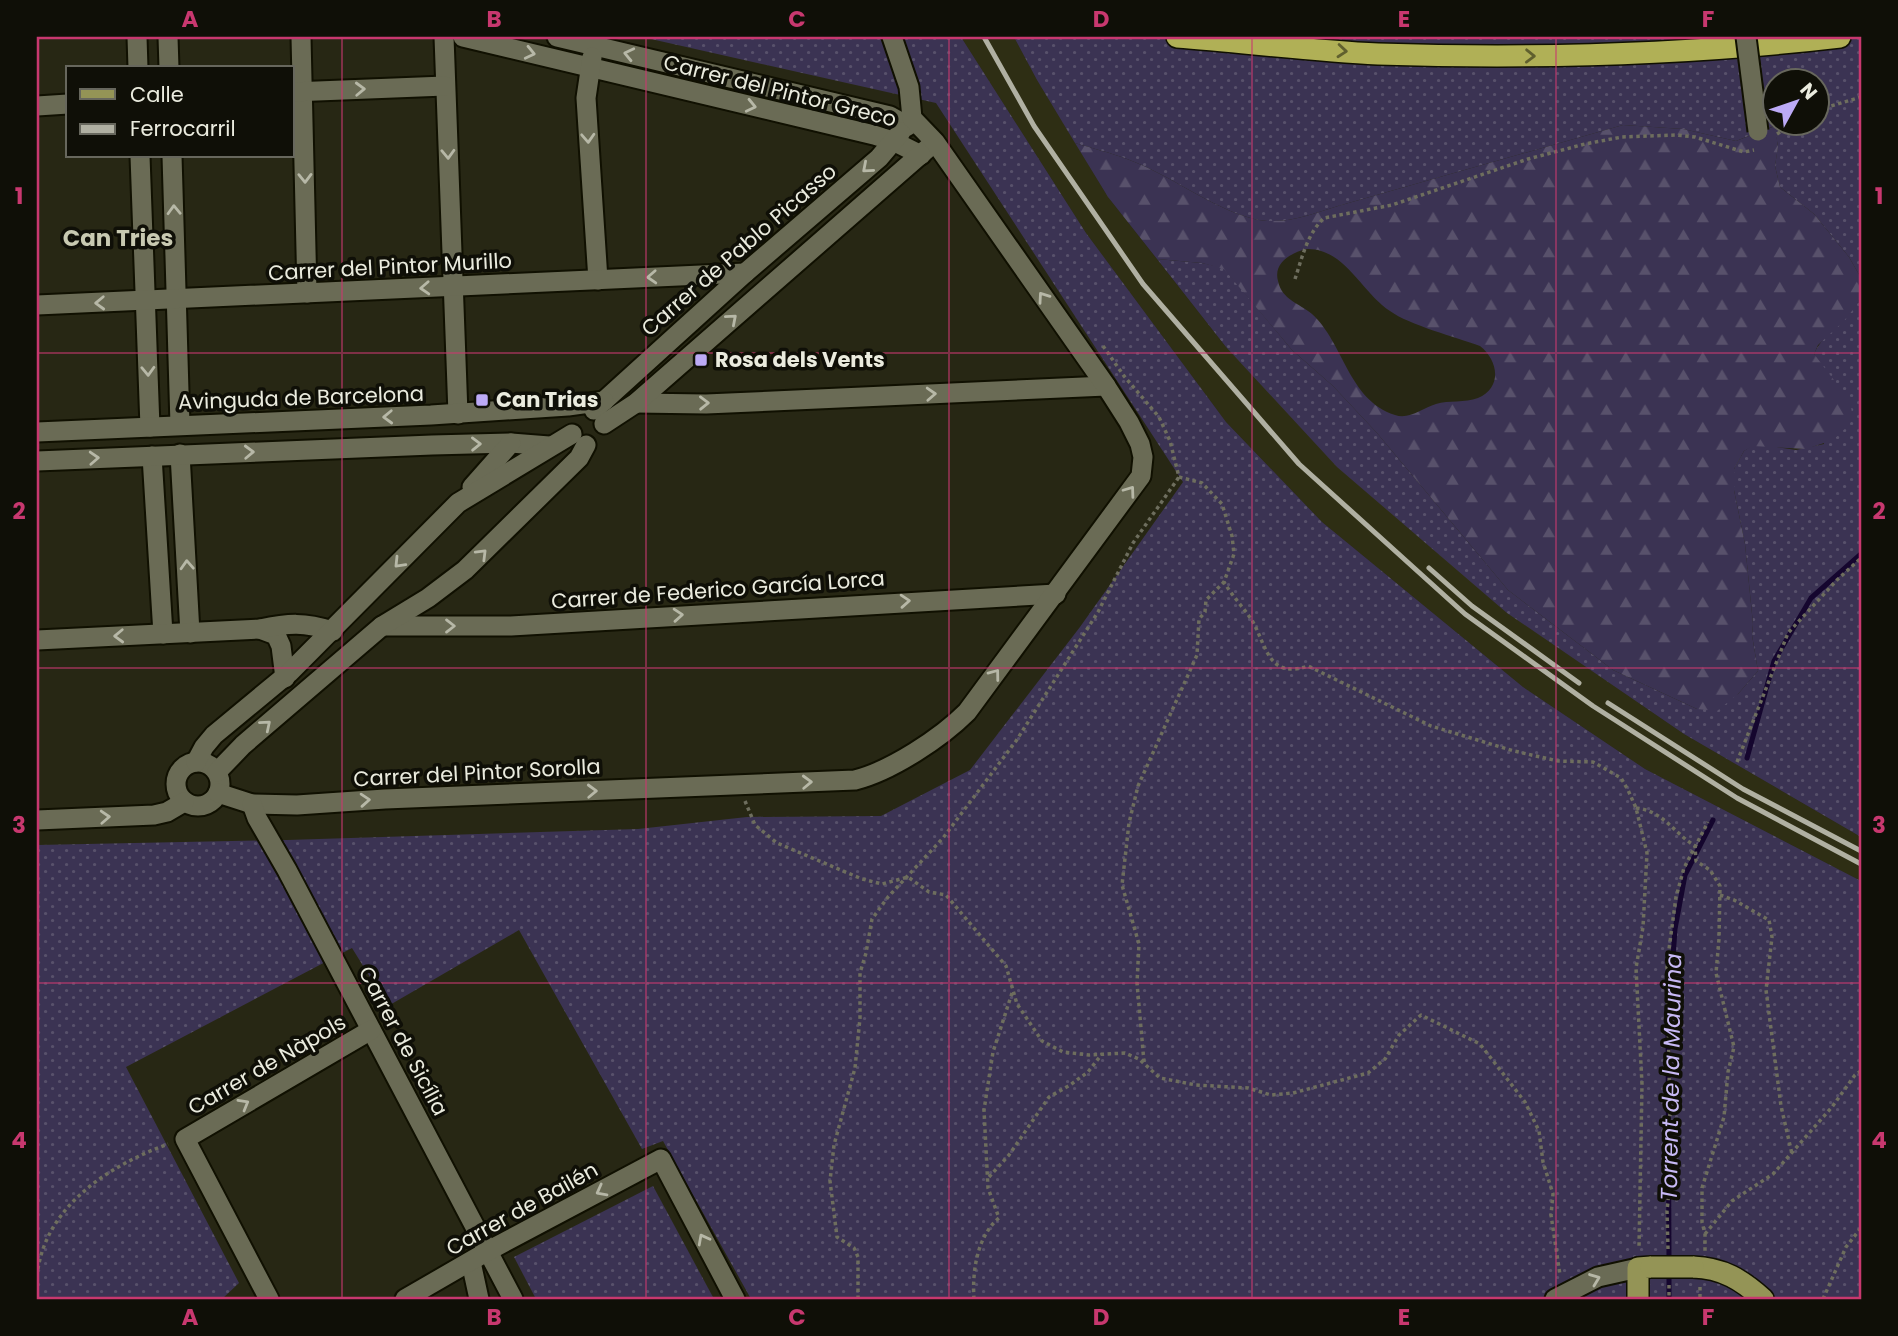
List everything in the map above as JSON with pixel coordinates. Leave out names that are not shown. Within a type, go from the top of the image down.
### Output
[{"type":"highway","points":[[1177,37],[1376,54],[1549,57],[1775,44],[1840,37]]},
{"type":"main road","points":[[1639,1299],[1653,1264],[1699,1268],[1730,1275],[1745,1283],[1763,1299]]},
{"type":"street","points":[[137,37],[138,66]]},
{"type":"street","points":[[168,37],[169,66]]},
{"type":"street","points":[[301,37],[297,92],[307,293]]},
{"type":"street","points":[[444,37],[458,414]]},
{"type":"street","name":"Carrer del Pintor Greco","points":[[463,37],[933,150]]},
{"type":"street","name":"Carrer del Pintor Greco","points":[[557,37],[910,122]]},
{"type":"street","points":[[739,785],[855,780],[867,777],[924,747],[950,729],[967,712],[1056,594],[1140,477],[1143,467],[1136,434],[1106,386],[910,122],[909,87],[892,37]]},
{"type":"street","points":[[1746,37],[1758,131]]},
{"type":"street","points":[[594,46],[586,98],[598,280]]},
{"type":"street","points":[[297,92],[445,86]]},
{"type":"street","points":[[37,106],[66,104]]},
{"type":"street","name":"Carrer de Pablo Picasso","points":[[589,411],[879,158],[910,122]]},
{"type":"street","points":[[636,403],[933,150]]},
{"type":"street","points":[[140,158],[150,427]]},
{"type":"street","points":[[172,158],[180,425]]},
{"type":"street","name":"Carrer del Pintor Murillo","points":[[37,305],[745,273]]},
{"type":"street","points":[[217,772],[243,745],[382,626],[428,598],[465,570],[579,458],[579,439],[572,421],[589,411],[636,403],[706,404],[1106,386]]},
{"type":"street","points":[[37,461],[511,443],[549,446],[579,439],[594,443],[604,432],[589,411]]},
{"type":"street","name":"Avinguda de Barcelona","points":[[37,432],[589,411]]},
{"type":"street","points":[[196,762],[214,735],[285,678],[333,631],[458,503],[511,443]]},
{"type":"street","points":[[458,503],[549,446]]},
{"type":"street","points":[[180,454],[190,633]]},
{"type":"street","points":[[152,456],[163,634]]},
{"type":"street","name":"Carrer de Federico García Lorca","points":[[382,626],[512,626],[1056,594]]},
{"type":"street","points":[[37,639],[260,629],[289,623],[310,624],[333,631]]},
{"type":"street","points":[[260,629],[276,635],[281,646],[285,678]]},
{"type":"street","points":[[196,762],[208,765],[217,772],[220,784],[218,793],[211,802],[202,807],[184,802],[177,794],[176,780],[184,767],[196,762]]},
{"type":"street","name":"Carrer del Pintor Sorolla","points":[[218,793],[252,804],[297,805],[739,785]]},
{"type":"street","points":[[37,820],[154,815],[167,812],[184,802]]},
{"type":"street","name":"Carrer de Sicília","points":[[252,804],[371,1030],[480,1256],[513,1299]]},
{"type":"street","name":"Carrer de Nàpols","points":[[185,1139],[371,1030]]},
{"type":"street","points":[[185,1139],[269,1299]]},
{"type":"street","name":"Carrer de Bailén","points":[[405,1299],[661,1159],[735,1299]]},
{"type":"street","points":[[479,1299],[480,1256]]},
{"type":"street","points":[[1555,1299],[1598,1277],[1653,1264]]},
{"type":"path","points":[[1832,106],[1861,97]]},
{"type":"path","points":[[1295,279],[1309,238],[1324,218],[1392,205],[1528,159],[1585,144],[1622,137],[1675,135],[1695,137],[1744,152],[1754,149],[1759,142],[1758,131]]},
{"type":"path","points":[[858,1299],[858,1257],[854,1248],[837,1237],[830,1181],[834,1145],[855,1068],[860,1018],[860,973],[872,919],[943,838],[1044,699],[1098,612],[1133,543],[1179,477],[1170,441],[1159,417],[1101,344]]},
{"type":"path","points":[[1144,1064],[1138,983],[1139,944],[1122,885],[1129,823],[1138,786],[1197,655],[1199,619],[1205,612],[1206,600],[1224,582],[1234,554],[1232,536],[1222,504],[1202,483],[1179,477]]},
{"type":"path","points":[[1737,762],[1788,633],[1861,558]]},
{"type":"path","points":[[1224,582],[1252,621],[1266,653],[1285,669],[1308,666],[1431,726],[1547,758],[1593,762],[1621,778],[1636,807],[1647,853],[1643,927],[1636,968],[1653,1264],[1669,1299]]},
{"type":"path","points":[[739,785],[755,825],[777,843],[872,882],[882,884],[908,877]]},
{"type":"path","points":[[1636,807],[1656,814],[1695,846]]},
{"type":"path","points":[[1653,1264],[1667,1211],[1671,1173],[1667,964],[1676,897],[1684,868],[1708,821]]},
{"type":"path","points":[[1695,846],[1696,861],[1710,870],[1720,886],[1716,972],[1734,1047],[1728,1072],[1724,1116],[1702,1188],[1702,1222],[1705,1234],[1699,1268],[1700,1299]]},
{"type":"path","points":[[908,877],[929,892],[946,895],[1006,966],[1012,992],[1042,1041],[1063,1052],[1125,1053],[1160,1078],[1196,1085],[1248,1088],[1271,1094],[1293,1093],[1368,1073],[1385,1059],[1399,1035],[1421,1014],[1480,1044],[1524,1102],[1539,1131],[1543,1162],[1553,1194],[1551,1215],[1560,1277]]},
{"type":"path","points":[[1720,895],[1769,920],[1772,937],[1766,990],[1781,1106],[1792,1154]]},
{"type":"path","points":[[974,1299],[972,1277],[983,1240],[987,1228],[999,1218],[992,1203],[988,1178],[984,1110],[993,1052],[1012,992]]},
{"type":"path","points":[[988,1178],[1009,1155],[1049,1097],[1088,1072],[1102,1054]]},
{"type":"path","points":[[1705,1234],[1732,1201],[1773,1174],[1861,1070]]},
{"type":"path","points":[[37,1276],[46,1240],[58,1217],[73,1199],[118,1168],[160,1147],[185,1139]]},
{"type":"path","points":[[1823,1299],[1846,1247],[1861,1228]]},
{"type":"shaded area","points":[[961,37],[1014,37],[1108,197],[1226,347],[1508,613],[1684,734],[1861,837],[1861,881],[1645,769],[1523,687],[1322,522],[1226,422],[1086,233]]},
{"type":"green space","points":[[642,37],[961,37],[1086,233],[1226,422],[1322,522],[1523,687],[1645,769],[1861,881],[1861,1299],[751,1299],[663,1141],[642,1149],[519,930],[388,1006],[352,948],[126,1067],[239,1283],[222,1299],[37,1299],[37,845],[638,829],[747,817],[881,816],[970,770],[1080,627],[1183,482],[936,103]]},
{"type":"green space","points":[[1014,37],[1861,37],[1861,278],[1849,257],[1814,214],[1780,187],[1775,166],[1778,146],[1776,136],[1832,136],[1832,66],[1762,66],[1762,131],[1736,141],[1683,129],[1623,125],[1286,220],[1265,221],[1237,214],[1159,173],[1127,159],[1075,143]]},
{"type":"green space","points":[[1623,125],[1683,129],[1736,141],[1762,131],[1762,136],[1776,136],[1775,166],[1780,187],[1814,214],[1849,257],[1861,278],[1861,296],[1843,322],[1818,345],[1814,354],[1850,401],[1850,424],[1833,440],[1806,449],[1753,446],[1744,451],[1734,469],[1734,490],[1745,544],[1752,635],[1758,671],[1738,694],[1717,711],[1697,709],[1613,670],[1508,590],[1377,433],[1333,386],[1292,350],[1224,269],[1202,263],[1157,259],[1108,197],[1075,143],[1143,166],[1237,214],[1265,221],[1308,215]],"holes":[[[1306,249],[1331,255],[1352,272],[1380,303],[1398,316],[1480,346],[1491,358],[1495,373],[1486,393],[1478,398],[1436,404],[1405,416],[1379,408],[1357,384],[1323,326],[1312,314],[1287,297],[1278,281],[1281,264],[1295,253]]]},
{"type":"green space","points":[[1157,259],[1224,268],[1292,350],[1333,386],[1377,433],[1508,590],[1613,670],[1697,709],[1738,694],[1758,671],[1752,635],[1745,544],[1734,490],[1734,469],[1744,451],[1753,445],[1796,450],[1824,444],[1820,364],[1814,354],[1861,296],[1861,837],[1684,734],[1507,613],[1337,467],[1226,347]]},
{"type":"green space","points":[[653,1186],[714,1299],[536,1299],[514,1257]]},
{"type":"waterway","name":"Torrent de la Maurina","points":[[1747,758],[1774,661],[1811,598],[1861,554]]},
{"type":"waterway","name":"Torrent de la Maurina","points":[[1669,1261],[1668,1029],[1675,929],[1685,875],[1713,820]]},
{"type":"waterway","name":"Torrent de la Maurina","points":[[1669,1271],[1669,1299]]},
{"type":"railway","points":[[984,37],[1034,126],[1143,284],[1299,464],[1465,614],[1593,706],[1737,798],[1861,864]]},
{"type":"railway","points":[[1429,568],[1472,606],[1579,683]]},
{"type":"railway","points":[[1608,703],[1743,789],[1861,851]]},
{"type":"place","name":"Rosa dels Vents","points":[[701,360]]},
{"type":"place","name":"Can Trias","points":[[482,400]]},
{"type":"district","name":"Can Tries","points":[[118,238]]}]
